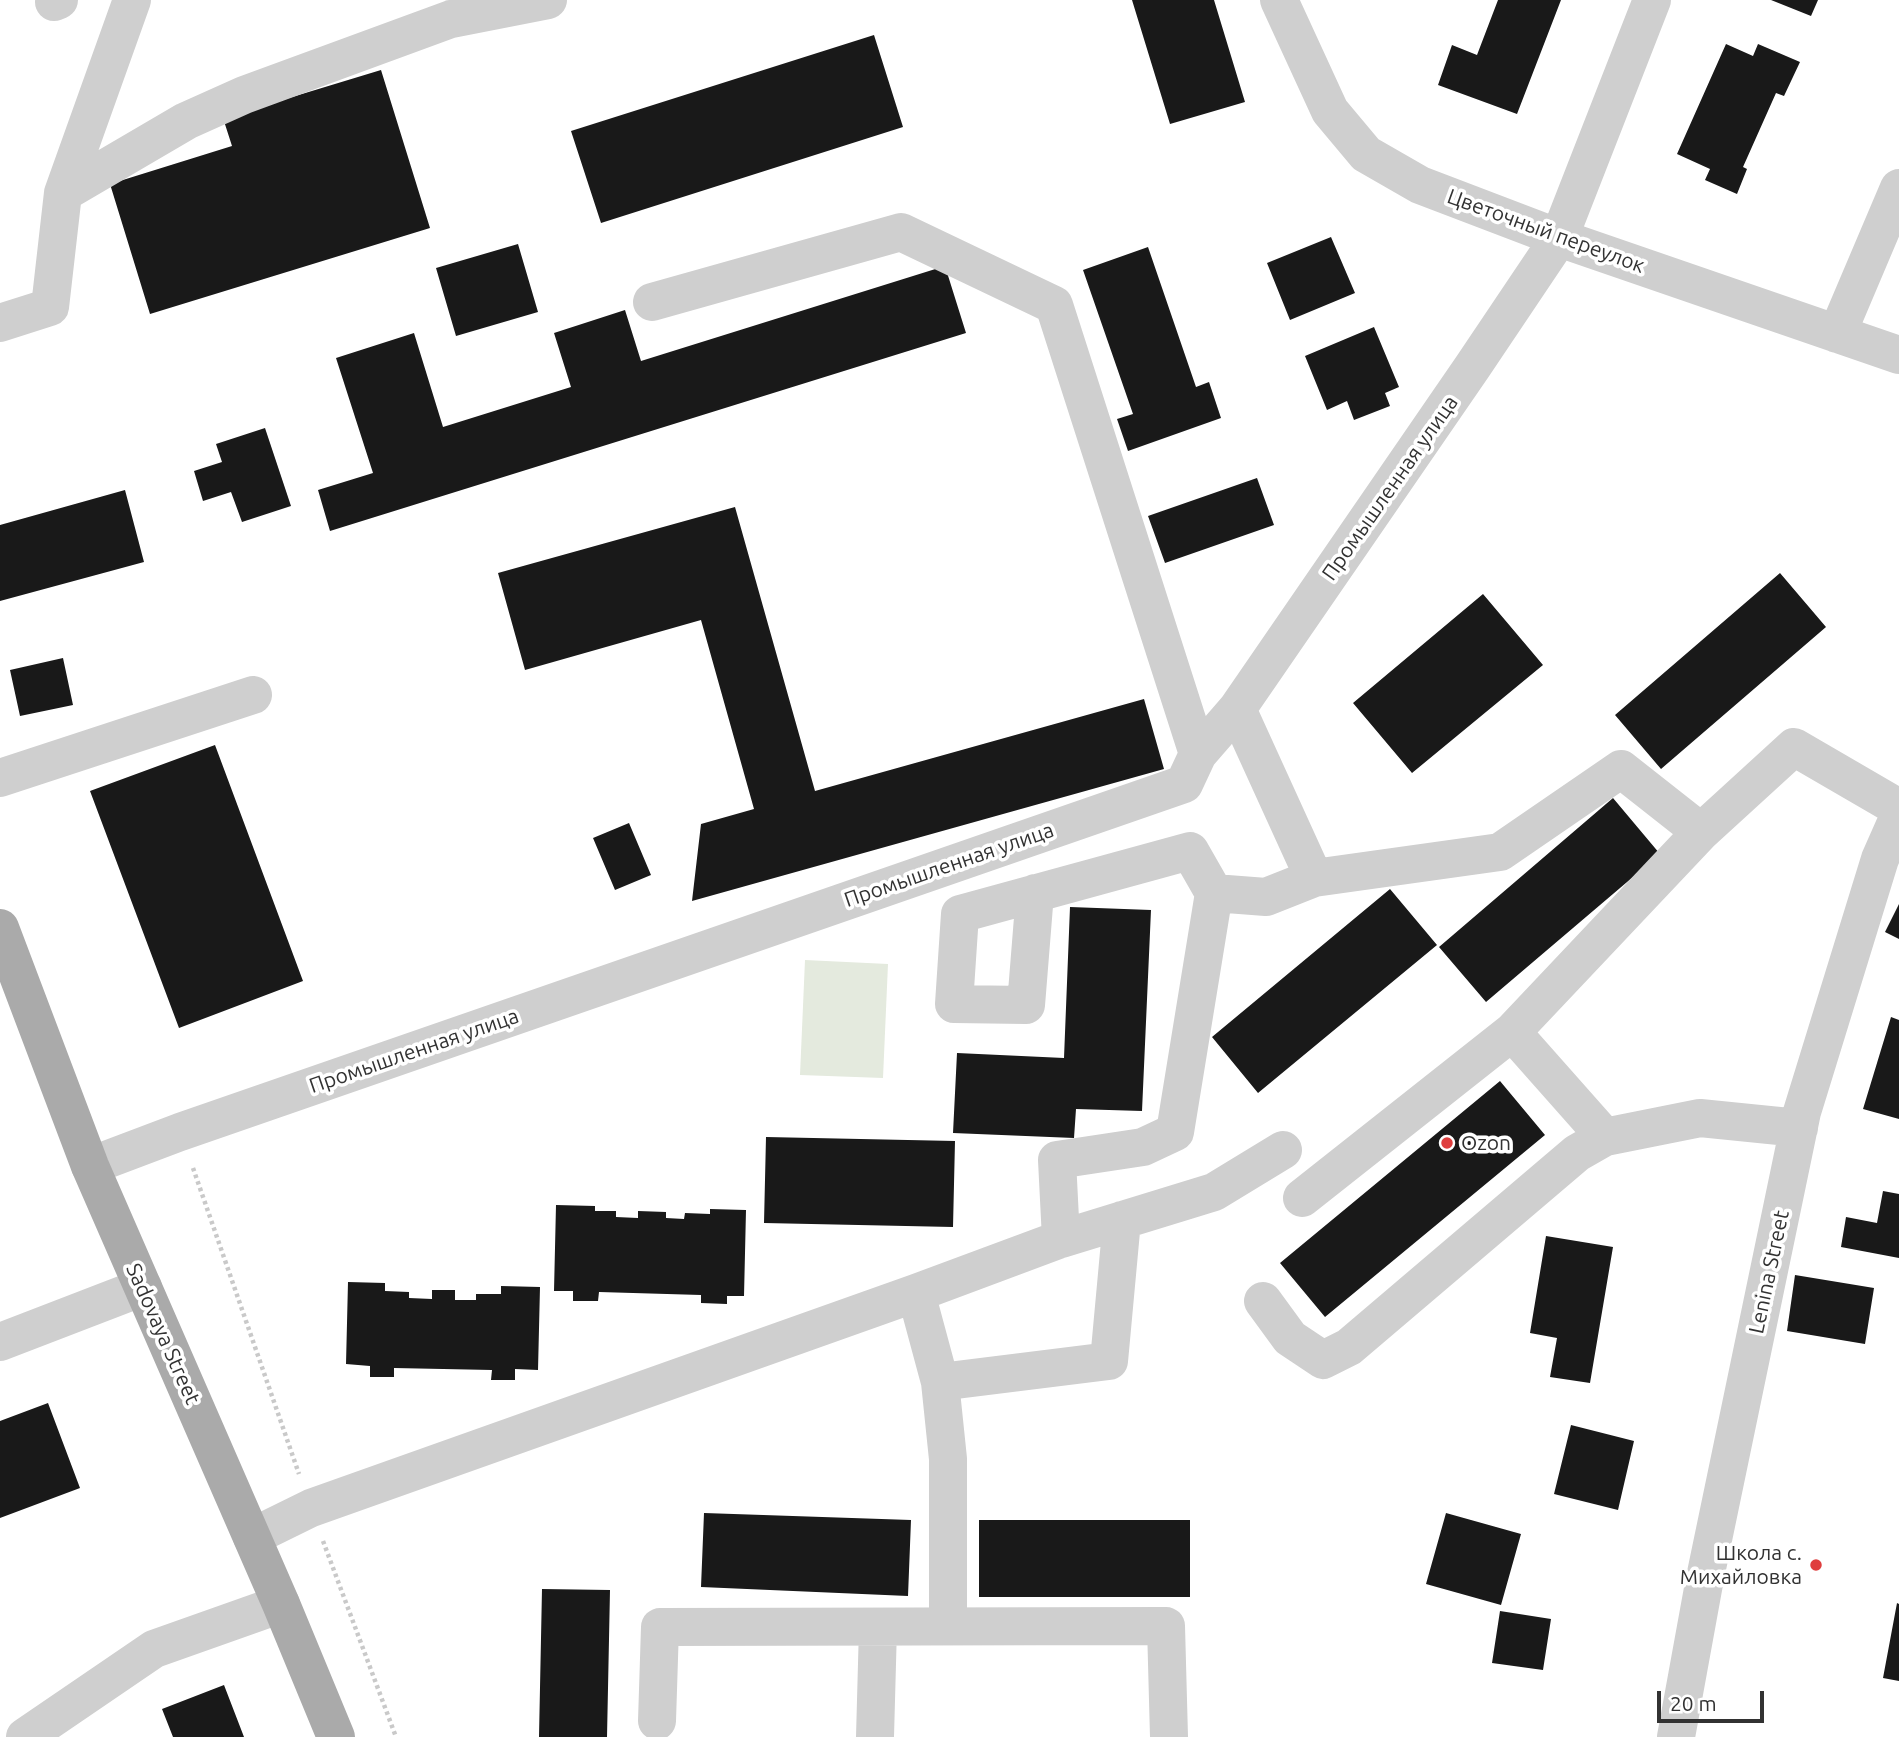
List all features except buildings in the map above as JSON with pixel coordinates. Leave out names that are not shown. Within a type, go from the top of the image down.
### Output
[{"type":"main road","name":"Sadovaya Street","points":[[0,928],[90,1166],[281,1604],[336,1737]]},
{"type":"street","points":[[0,323],[50,307],[63,193],[132,0]]},
{"type":"street","points":[[63,193],[186,121],[244,95],[451,19],[548,0]]},
{"type":"street","name":"Цветочный переулок","points":[[1279,0],[1330,111],[1366,154],[1420,185],[1559,238],[1899,355]]},
{"type":"street","name":"Промышленная улица","points":[[90,1166],[180,1132],[1184,783],[1198,754],[1237,709],[1559,238],[1651,0]]},
{"type":"street","points":[[1837,334],[1899,188]]},
{"type":"street","points":[[652,302],[901,232],[1054,305],[1198,754]]},
{"type":"street","points":[[0,778],[253,695]]},
{"type":"street","points":[[1237,709],[1314,878]]},
{"type":"street","points":[[1302,1198],[1512,1031],[1701,832],[1794,747],[1899,808]]},
{"type":"street","points":[[1214,893],[1266,897],[1314,878],[1500,852],[1621,769],[1701,832]]},
{"type":"street","name":"Lenina Street","points":[[1676,1737],[1705,1578],[1802,1112],[1889,863],[1899,816]]},
{"type":"street","points":[[1035,893],[1190,850],[1214,893],[1175,1132],[1143,1147],[1057,1160],[1061,1239]]},
{"type":"street","points":[[1512,1031],[1605,1136]]},
{"type":"street","points":[[1263,1301],[1290,1338],[1323,1360],[1349,1347],[1577,1153],[1605,1136],[1700,1118],[1799,1128]]},
{"type":"street","points":[[252,1537],[311,1508],[1061,1239],[1214,1192],[1283,1150]]},
{"type":"street","points":[[940,1382],[1109,1361],[1122,1220]]},
{"type":"street","points":[[0,1342],[143,1287]]},
{"type":"street","points":[[916,1293],[940,1382],[948,1459],[948,1626]]},
{"type":"street","points":[[25,1737],[154,1648],[281,1604]]},
{"type":"street","points":[[657,1721],[660,1627],[1166,1626],[1169,1737]]},
{"type":"street","points":[[875,1737],[878,1627]]},
{"type":"path","points":[[180,1132],[311,1508],[396,1737]]},
{"type":"shaded area","points":[[805,960],[888,964],[883,1078],[800,1075]]},
{"type":"place","name":"Ozon","points":[[1447,1143]]},
{"type":"place","name":"Школа с. Михайловка","points":[[1816,1565]]}]
